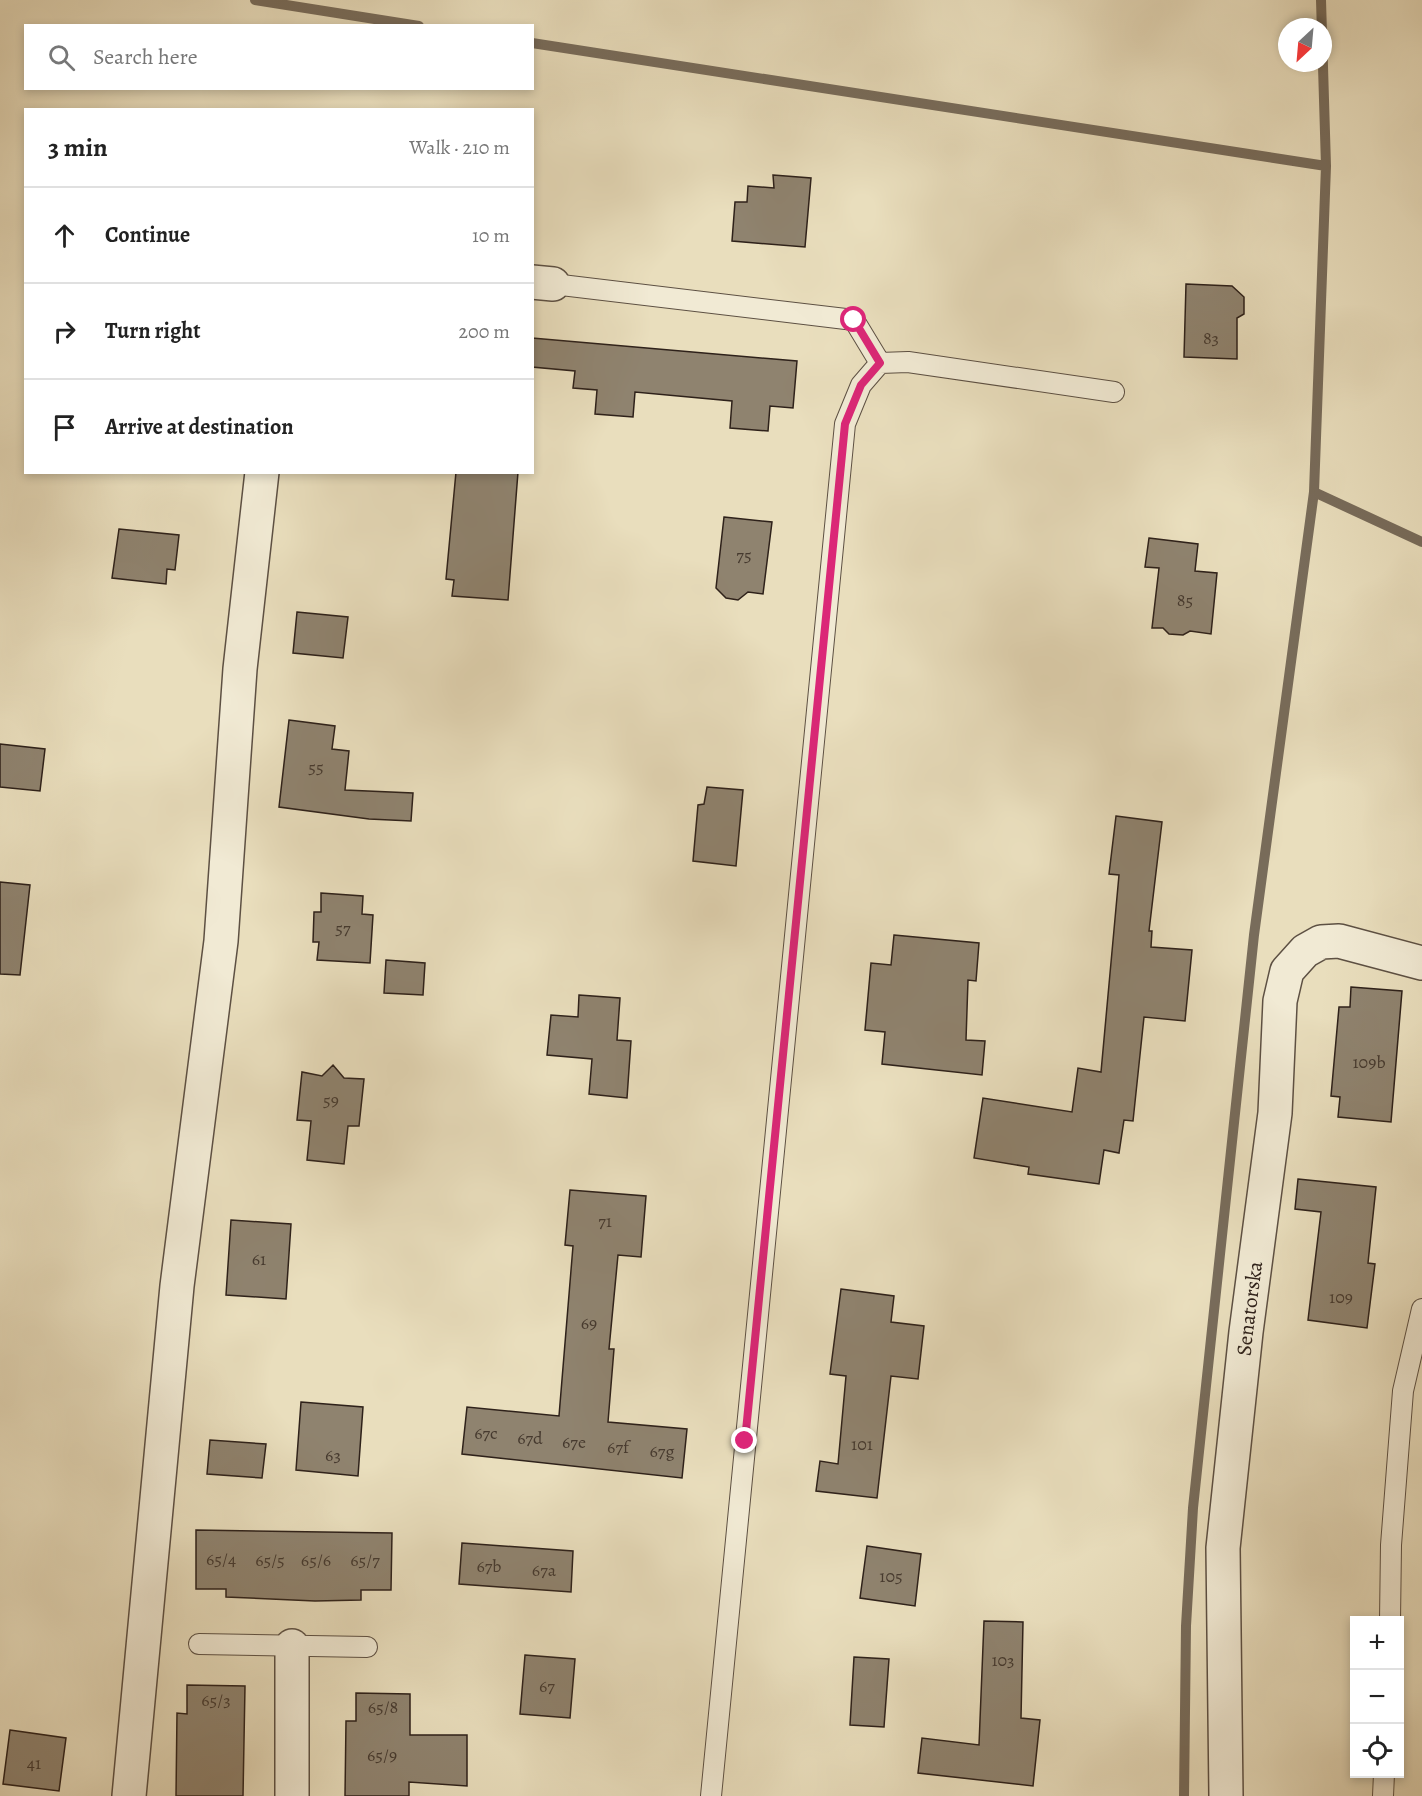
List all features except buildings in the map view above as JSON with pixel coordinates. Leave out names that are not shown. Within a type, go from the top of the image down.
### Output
[{"type":"street","points":[[129,1796],[177,1286],[221,941],[240,669],[262,474]]},
{"type":"street","name":"Senatorska","points":[[1226,1796],[1223,1548],[1246,1332],[1275,1113],[1280,1001],[1287,971],[1305,951],[1321,942],[1340,941],[1422,963]]},
{"type":"street","points":[[292,1646],[292,1796]]},
{"type":"lane","points":[[543,283],[854,320],[880,363]]},
{"type":"lane","points":[[711,1796],[845,424],[861,385],[880,363],[908,362],[1114,392]]},
{"type":"lane","points":[[1390,1616],[1391,1545],[1403,1391],[1422,1309]]},
{"type":"lane","points":[[199,1644],[367,1647]]},
{"type":"lane","points":[[1383,1796],[1384,1778]]},
{"type":"waterway","points":[[255,0],[406,24]]},
{"type":"waterway","points":[[1184,1796],[1186,1626],[1193,1508],[1254,935],[1314,492],[1326,166],[1321,0]]},
{"type":"waterway","points":[[534,43],[1326,166]]},
{"type":"waterway","points":[[1314,492],[1422,542]]},
{"type":"route","points":[[745,1441],[845,424],[861,385],[880,363],[854,320]]}]
